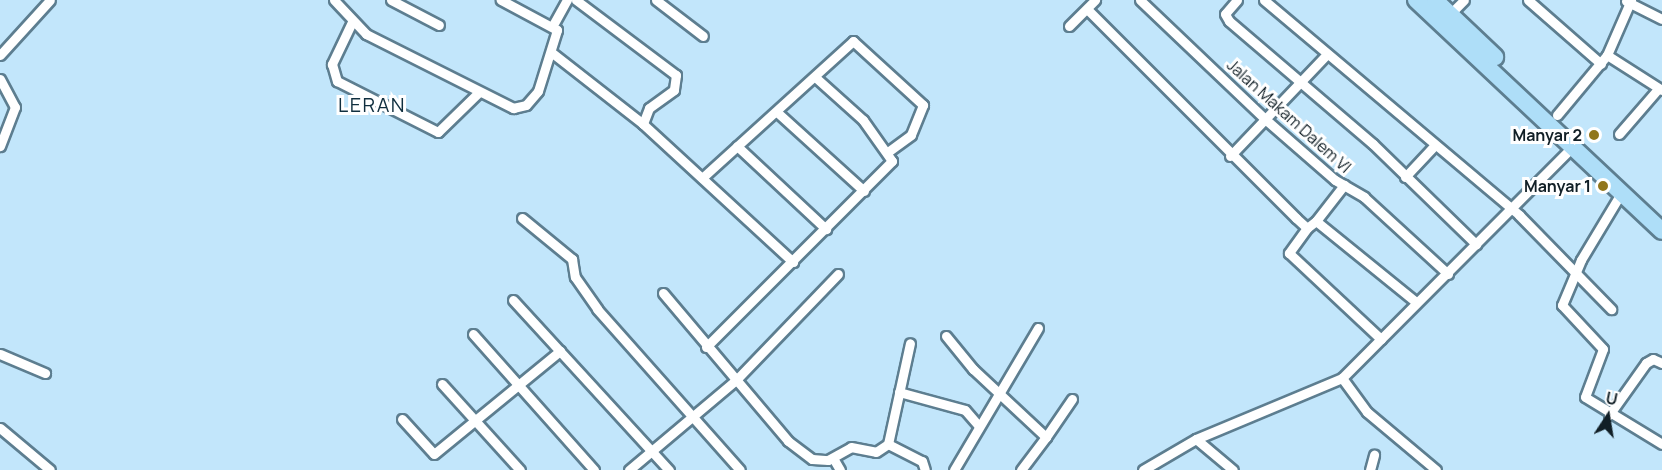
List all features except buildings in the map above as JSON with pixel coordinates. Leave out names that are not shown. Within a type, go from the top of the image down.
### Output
[{"type":"highway","points":[[1416,0],[1623,190],[1662,231]]},
{"type":"highway","points":[[1435,0],[1458,6],[1557,115],[1662,216]]},
{"type":"street","points":[[0,56],[50,0]]},
{"type":"street","points":[[334,0],[352,22],[479,92],[506,106],[526,105],[538,91],[557,34],[553,25],[501,0]]},
{"type":"street","points":[[391,0],[439,25]]},
{"type":"street","points":[[553,25],[567,0]]},
{"type":"street","points":[[576,0],[676,75],[674,90],[649,108],[643,124]]},
{"type":"street","points":[[656,0],[703,36]]},
{"type":"street","points":[[1069,26],[1095,0]]},
{"type":"street","name":"Jalan Makam Dalem VI","points":[[1140,0],[1265,119],[1344,185],[1364,197],[1448,274]]},
{"type":"street","points":[[1528,0],[1601,64]]},
{"type":"street","points":[[1557,115],[1607,55],[1628,1],[1662,19]]},
{"type":"street","points":[[1232,2],[1225,17],[1360,132],[1476,244]]},
{"type":"street","points":[[1271,2],[1327,54],[1510,209],[1611,309]]},
{"type":"street","points":[[1087,9],[1230,156],[1307,228]]},
{"type":"street","points":[[352,22],[332,64],[337,81],[438,132],[479,92]]},
{"type":"street","points":[[702,178],[778,113],[855,41],[922,102],[911,135],[888,152]]},
{"type":"street","points":[[551,52],[643,124],[793,262]]},
{"type":"street","points":[[1230,156],[1327,54]]},
{"type":"street","points":[[1607,55],[1660,90],[1619,134]]},
{"type":"street","points":[[706,347],[891,162],[888,152],[863,120],[815,77]]},
{"type":"street","points":[[0,79],[15,107],[0,146]]},
{"type":"street","points":[[778,113],[864,191]]},
{"type":"street","points":[[1143,470],[1156,467],[1196,439],[1342,378],[1448,274],[1574,144]]},
{"type":"street","points":[[1405,177],[1435,145]]},
{"type":"street","points":[[737,146],[826,229]]},
{"type":"street","points":[[1344,185],[1316,221],[1307,228],[1289,254],[1381,339]]},
{"type":"street","points":[[1623,190],[1575,273],[1562,305],[1603,349],[1584,394],[1609,415],[1662,444]]},
{"type":"street","points":[[522,218],[572,259],[575,277],[585,293],[740,470]]},
{"type":"street","points":[[1316,221],[1416,303]]},
{"type":"street","points":[[629,470],[736,380],[838,274]]},
{"type":"street","points":[[663,293],[706,347],[805,457],[833,458],[851,447],[876,452],[888,444],[910,343]]},
{"type":"street","points":[[513,300],[669,470]]},
{"type":"street","points":[[954,470],[1038,328]]},
{"type":"street","points":[[473,334],[594,470]]},
{"type":"street","points":[[946,336],[998,393],[1046,437]]},
{"type":"street","points":[[402,419],[432,454],[476,423],[560,351]]},
{"type":"street","points":[[0,354],[45,373]]},
{"type":"street","points":[[1609,415],[1646,363],[1653,359],[1662,363]]},
{"type":"street","points":[[1342,378],[1367,412],[1436,470]]},
{"type":"street","points":[[442,384],[520,470]]},
{"type":"street","points":[[899,392],[965,410],[979,426]]},
{"type":"street","points":[[1021,470],[1072,399]]},
{"type":"street","points":[[0,428],[50,470]]},
{"type":"street","points":[[1196,439],[1233,470]]},
{"type":"street","points":[[888,444],[922,461],[925,470]]},
{"type":"street","points":[[1370,470],[1374,455]]},
{"type":"street","points":[[833,458],[840,470]]},
{"type":"place","name":"Manyar 2","points":[[1594,135]]},
{"type":"place","name":"Manyar 1","points":[[1603,186]]},
{"type":"district","name":"LERAN","points":[[372,104]]}]
